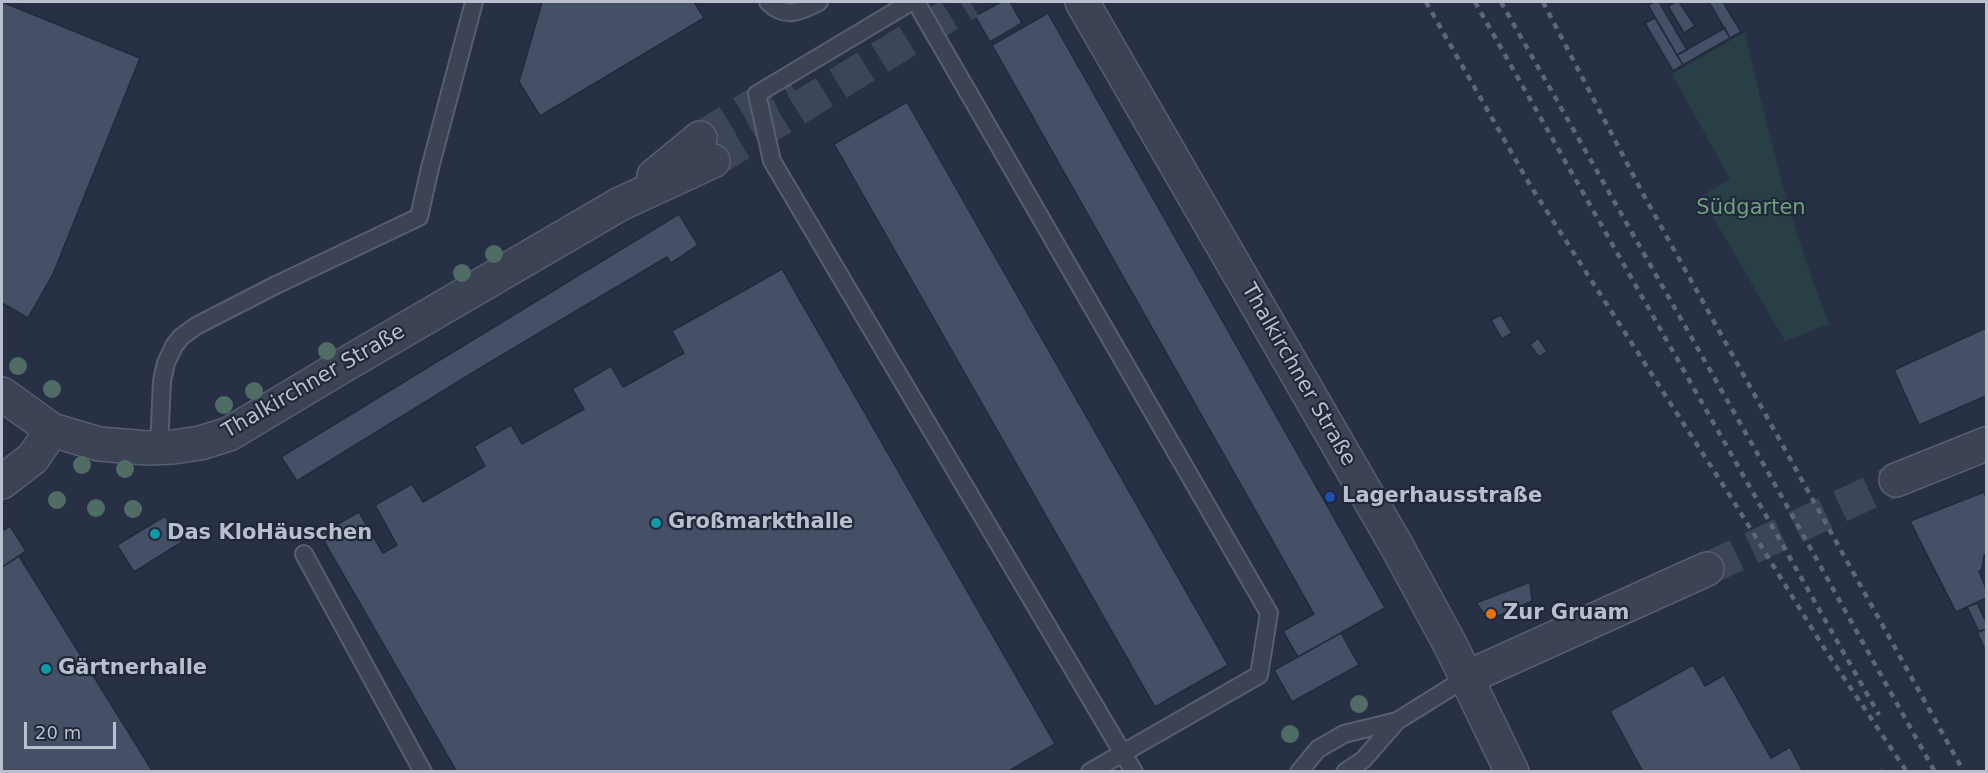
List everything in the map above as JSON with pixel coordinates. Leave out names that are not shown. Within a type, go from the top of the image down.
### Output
[{"type":"street","name":"Thalkirchner Straße","points":[[1082,2],[1390,533],[1466,678]]},
{"type":"street","name":"Thalkirchner Straße","points":[[2,394],[52,430],[99,444],[159,447],[200,443],[229,434],[620,204],[707,150]]},
{"type":"street","points":[[2,482],[33,458],[52,430]]},
{"type":"street","points":[[1896,480],[1986,444]]},
{"type":"street","points":[[1512,771],[1466,678],[1707,569]]},
{"type":"lane","points":[[159,447],[162,381],[166,363],[181,337],[196,326],[276,285],[420,217],[430,168],[474,2]]},
{"type":"lane","points":[[768,2],[783,12],[793,14],[819,2]]},
{"type":"lane","points":[[1090,771],[1123,753],[1259,675],[1269,613],[914,2],[758,94],[772,161],[1123,753],[1134,771]]},
{"type":"lane","points":[[304,554],[423,771]]},
{"type":"lane","points":[[1345,771],[1363,760],[1397,721],[1466,678]]},
{"type":"lane","points":[[1299,771],[1318,749],[1344,734],[1397,721]]},
{"type":"green space","name":"Südgarten","points":[[1745,32],[1781,180],[1803,253],[1829,324],[1785,341],[1701,196],[1730,179],[1672,74]]},
{"type":"building","points":[[2,2],[140,58],[53,274],[28,318],[2,303]]},
{"type":"building","points":[[542,2],[694,2],[704,18],[540,116],[519,82]]},
{"type":"building","points":[[1001,2],[1010,2],[1022,23],[990,42],[975,16]]},
{"type":"building","points":[[1659,2],[1687,50],[1677,55],[1648,5]]},
{"type":"building","points":[[1679,2],[1695,26],[1684,33],[1668,6]]},
{"type":"building","points":[[1709,2],[1723,2],[1741,32],[1730,38]]},
{"type":"building","points":[[1048,13],[1385,608],[1298,657],[1283,631],[1314,614],[992,45]]},
{"type":"building","points":[[1655,18],[1683,65],[1673,71],[1645,23]]},
{"type":"building","points":[[1725,28],[1730,38],[1683,65],[1677,55]]},
{"type":"building","points":[[907,102],[1228,665],[1155,707],[834,144]]},
{"type":"building","points":[[679,214],[698,245],[671,263],[667,257],[297,481],[281,457]]},
{"type":"building","name":"Großmarkthalle","points":[[782,269],[1055,744],[1007,772],[457,772],[320,534],[359,512],[383,553],[397,545],[375,505],[412,484],[423,502],[485,466],[474,446],[511,425],[522,444],[584,409],[572,389],[611,366],[623,387],[684,353],[672,331]]},
{"type":"building","points":[[1501,315],[1512,333],[1502,339],[1491,320]]},
{"type":"building","points":[[1986,328],[1986,396],[1919,425],[1894,370]]},
{"type":"building","points":[[1538,338],[1547,351],[1539,357],[1530,345]]},
{"type":"building","points":[[1984,492],[1986,497],[1986,554],[1982,569],[1979,571],[1986,589],[1986,598],[1956,612],[1910,521]]},
{"type":"building","points":[[165,516],[182,542],[134,572],[117,545]]},
{"type":"building","points":[[10,526],[26,551],[2,567],[2,531]]},
{"type":"building","name":"Gärtnerhalle","points":[[19,556],[153,772],[2,772],[2,567]]},
{"type":"building","points":[[1530,582],[1532,601],[1489,620],[1476,603]]},
{"type":"building","points":[[1977,603],[1986,622],[1986,629],[1979,632],[1967,607]]},
{"type":"building","points":[[1986,629],[1986,652],[1977,632]]},
{"type":"building","points":[[1341,633],[1359,665],[1292,702],[1274,670]]},
{"type":"building","points":[[1693,665],[1705,686],[1724,675],[1771,758],[1790,747],[1803,772],[1643,772],[1610,711]]},
{"type":"tunnel","points":[[713,161],[970,2]]},
{"type":"tunnel","points":[[700,138],[790,83]]},
{"type":"tunnel","points":[[1707,569],[1896,480]]},
{"type":"railway","points":[[1426,2],[1530,185],[1734,502],[1824,648],[1907,772]]},
{"type":"railway","points":[[1475,2],[1879,715]]},
{"type":"railway","points":[[1501,2],[1935,772]]},
{"type":"railway","points":[[1543,2],[1642,192],[1964,772]]},
{"type":"place","name":"Lagerhausstraße","points":[[1330,497]]},
{"type":"place","name":"Großmarkthalle","points":[[656,523]]},
{"type":"place","name":"Das KloHäuschen","points":[[155,534]]},
{"type":"place","name":"Zur Gruam","points":[[1491,614]]},
{"type":"place","name":"Gärtnerhalle","points":[[46,669]]}]
